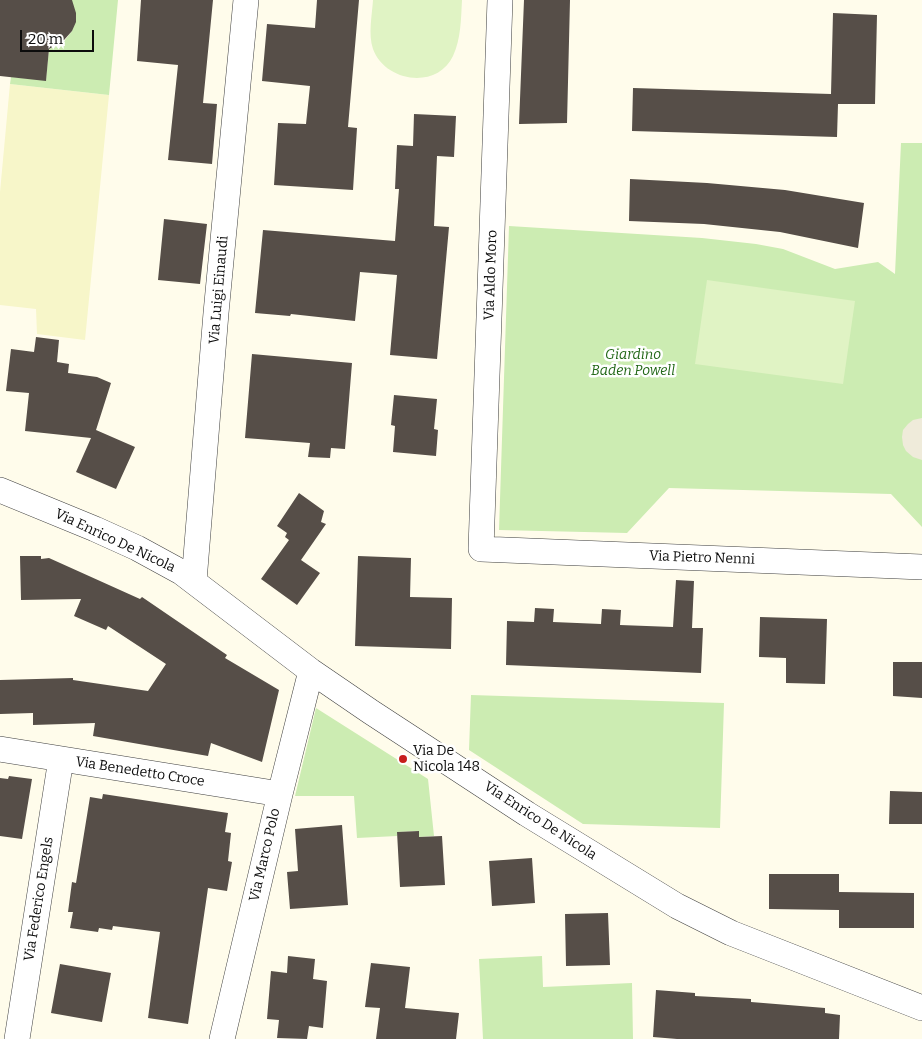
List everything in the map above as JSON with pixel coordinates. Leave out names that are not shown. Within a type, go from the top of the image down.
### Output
[{"type":"street","name":"Via Luigi Einaudi","points":[[194,581],[214,332],[246,0]]},
{"type":"street","name":"Via Aldo Moro","points":[[482,549],[500,0]]},
{"type":"street","name":"Via Enrico De Nicola","points":[[0,490],[137,548],[194,581],[311,671],[527,814],[677,906],[731,933],[922,1008]]},
{"type":"street","name":"Via Pietro Nenni","points":[[482,549],[922,567]]},
{"type":"street","name":"Via Marco Polo","points":[[222,1039],[311,671]]},
{"type":"street","name":"Via Benedetto Croce","points":[[0,749],[280,794]]},
{"type":"street","name":"Via Federico Engels","points":[[17,1039],[61,759]]},
{"type":"green space","points":[[70,0],[118,0],[109,95],[10,84],[11,77],[46,80],[49,49],[65,40],[72,31]]},
{"type":"green space","points":[[373,0],[462,0],[458,43],[453,56],[445,67],[435,74],[412,78],[399,75],[388,69],[379,60],[373,49],[371,25]]},
{"type":"green space","points":[[10,84],[109,95],[85,340],[37,334],[36,309],[0,305],[0,192]]},
{"type":"green space","name":"Giardino Baden Powell","points":[[901,143],[922,143],[922,527],[891,494],[669,488],[627,533],[499,530],[509,226],[702,238],[756,244],[783,249],[835,269],[878,262],[895,274]]},
{"type":"green space","points":[[707,280],[855,301],[843,384],[695,364]]},
{"type":"green space","points":[[471,695],[724,703],[720,828],[583,824],[469,750]]},
{"type":"green space","points":[[316,708],[428,779],[434,836],[419,837],[418,831],[397,832],[397,836],[357,838],[354,796],[295,796]]},
{"type":"green space","points":[[542,956],[543,987],[632,983],[633,1039],[483,1039],[479,959]]},
{"type":"shaded area","points":[[922,418],[922,460],[913,457],[906,451],[902,437],[903,430],[908,424],[913,420]]},
{"type":"building","points":[[0,0],[72,0],[76,13],[76,22],[72,31],[64,40],[49,49],[46,81],[0,76]]},
{"type":"building","points":[[141,0],[213,0],[203,103],[217,104],[212,164],[168,160],[178,65],[137,61]]},
{"type":"building","points":[[317,0],[359,0],[348,127],[357,128],[353,190],[274,185],[278,123],[306,124],[310,86],[262,81],[267,24],[315,28]]},
{"type":"building","points":[[524,0],[570,0],[567,123],[519,124]]},
{"type":"building","points":[[833,13],[877,15],[875,104],[838,104],[837,137],[632,131],[633,88],[831,94]]},
{"type":"building","points":[[414,114],[456,116],[454,157],[437,156],[434,226],[449,227],[437,359],[390,355],[397,275],[360,272],[355,321],[291,314],[290,316],[255,313],[263,230],[395,241],[399,189],[395,189],[397,145],[413,146]]},
{"type":"building","points":[[630,179],[785,190],[864,203],[858,248],[780,232],[704,224],[629,221]]},
{"type":"building","points":[[164,219],[207,224],[200,284],[158,280]]},
{"type":"building","points":[[36,337],[59,340],[57,362],[69,364],[68,373],[97,377],[111,383],[96,430],[135,447],[116,489],[76,472],[91,438],[25,431],[29,393],[6,391],[11,349],[34,352]]},
{"type":"building","points":[[252,354],[352,363],[345,449],[331,448],[330,458],[308,457],[310,443],[245,438]]},
{"type":"building","points":[[394,395],[437,399],[434,429],[438,430],[436,456],[393,452],[395,426],[391,425]]},
{"type":"building","points":[[299,493],[324,511],[321,522],[326,524],[301,560],[320,573],[297,605],[261,579],[289,540],[285,537],[287,533],[277,526]]},
{"type":"building","points":[[20,556],[41,556],[41,559],[49,558],[140,599],[142,597],[227,655],[225,658],[279,690],[262,762],[211,743],[208,756],[93,736],[95,723],[33,725],[33,713],[0,714],[0,680],[73,678],[73,680],[148,691],[166,664],[108,626],[106,630],[74,616],[81,599],[21,600]]},
{"type":"building","points":[[358,556],[411,558],[410,597],[452,598],[451,649],[355,646]]},
{"type":"building","points":[[676,580],[694,581],[692,628],[703,628],[701,673],[506,665],[507,621],[534,622],[535,608],[554,609],[553,622],[601,624],[602,609],[621,610],[620,625],[673,627]]},
{"type":"building","points":[[760,617],[827,619],[825,684],[786,683],[786,658],[759,657]]},
{"type":"building","points":[[893,662],[922,662],[922,698],[893,696]]},
{"type":"building","points":[[9,776],[32,779],[22,839],[0,836],[0,778],[8,779]]},
{"type":"building","points":[[890,791],[922,792],[922,824],[889,824]]},
{"type":"building","points":[[103,794],[228,813],[225,832],[231,833],[228,861],[232,862],[227,891],[208,888],[188,1024],[148,1018],[160,932],[113,926],[112,930],[99,928],[98,932],[70,928],[73,912],[68,912],[72,882],[76,883],[90,797],[102,799]]},
{"type":"building","points":[[342,825],[348,905],[290,909],[287,872],[298,871],[295,829]]},
{"type":"building","points":[[419,831],[419,837],[442,836],[445,885],[400,887],[397,832]]},
{"type":"building","points":[[532,858],[535,903],[492,906],[489,861]]},
{"type":"building","points":[[769,874],[839,874],[839,892],[914,893],[914,928],[839,928],[839,910],[769,909]]},
{"type":"building","points":[[608,913],[610,965],[566,966],[565,914]]},
{"type":"building","points":[[288,956],[315,959],[313,979],[327,981],[323,1028],[309,1026],[307,1039],[277,1038],[279,1020],[267,1019],[271,971],[287,973]]},
{"type":"building","points":[[371,963],[410,967],[405,1008],[459,1013],[456,1039],[376,1039],[380,1008],[365,1007]]},
{"type":"building","points":[[60,964],[111,973],[102,1022],[51,1013]]},
{"type":"building","points":[[656,990],[695,993],[695,996],[751,999],[751,1002],[825,1008],[825,1013],[840,1015],[839,1039],[677,1039],[653,1037]]},
{"type":"place","name":"Via De Nicola 148","points":[[403,759]]}]
